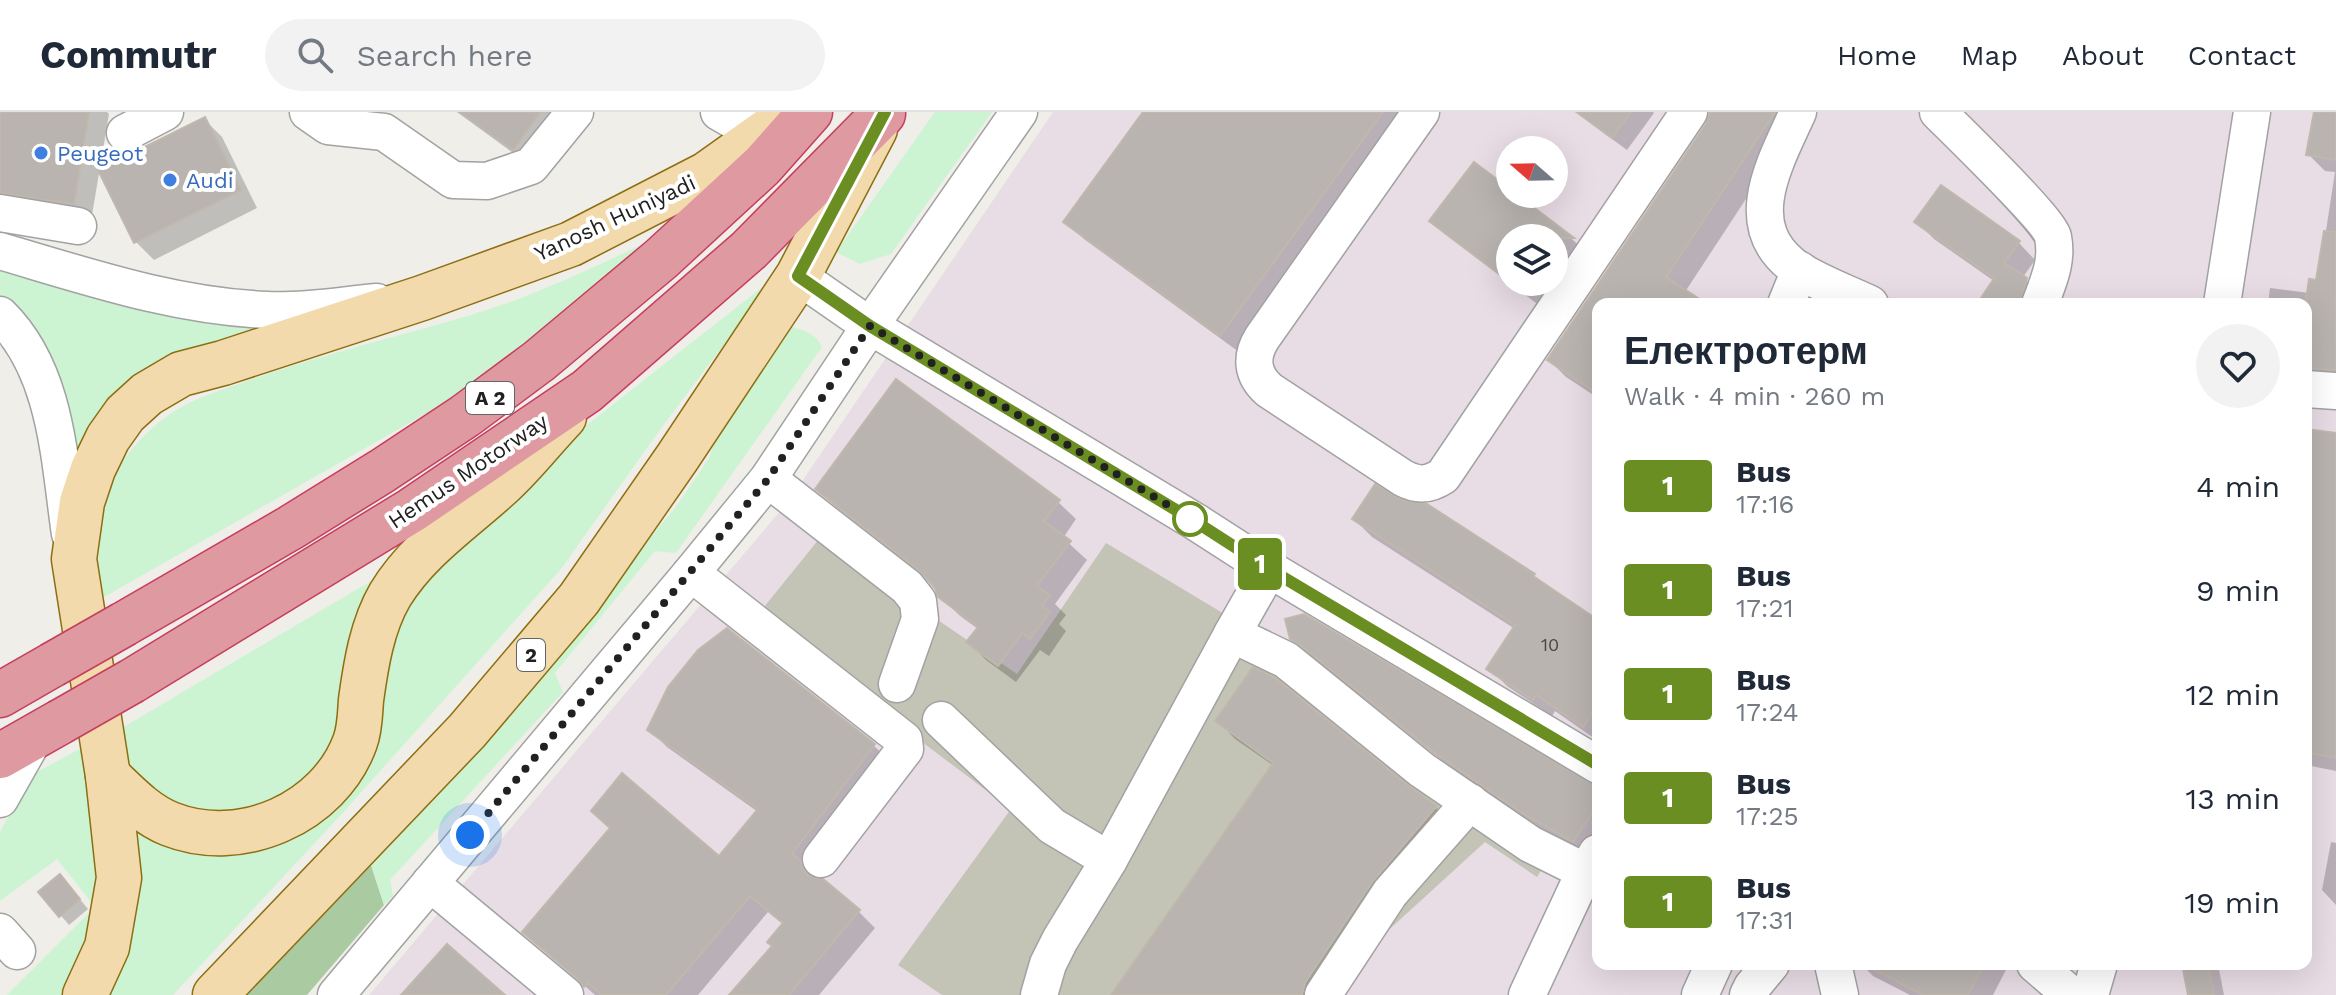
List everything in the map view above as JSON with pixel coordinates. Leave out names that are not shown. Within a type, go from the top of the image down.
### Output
[{"type":"highway","name":"A 2","points":[[0,695],[290,528],[465,416],[539,361],[661,259],[762,166],[810,112]]},
{"type":"highway","name":"Hemus Motorway","points":[[31,738],[132,681],[412,510],[587,391],[749,250],[884,113]]},
{"type":"main road","name":"2","points":[[215,995],[467,731],[579,599],[798,276],[884,113]]},
{"type":"main road","name":"Yanosh Huniyadi","points":[[85,995],[107,947],[119,878],[108,776],[74,559],[82,502],[93,469],[108,438],[125,414],[147,394],[181,374],[422,298],[571,244],[707,174],[780,122]]},
{"type":"main road","points":[[108,776],[145,810],[170,824],[195,831],[222,834],[251,831],[310,803],[328,787],[357,739],[367,665],[378,622],[389,597],[418,557],[504,482],[587,391]]},
{"type":"street","points":[[125,133],[165,112]]},
{"type":"street","points":[[308,112],[328,126],[391,122],[453,180],[487,181],[531,166],[575,112]]},
{"type":"street","points":[[719,112],[733,120],[780,122]]},
{"type":"street","points":[[336,995],[768,479],[1019,112]]},
{"type":"street","points":[[1421,112],[1262,338],[1254,358],[1258,378],[1269,390],[1403,478],[1420,484],[1443,476],[1689,112]]},
{"type":"street","points":[[1798,112],[1770,174],[1763,220],[1772,246],[1793,267],[1858,298]]},
{"type":"street","points":[[1938,112],[2053,235],[2054,268],[2042,298]]},
{"type":"street","points":[[2223,298],[2252,112]]},
{"type":"street","points":[[0,213],[78,226]]},
{"type":"street","points":[[0,251],[95,280],[203,305],[271,311],[422,298]]},
{"type":"street","points":[[1788,298],[1800,270]]},
{"type":"street","points":[[798,276],[870,326],[1592,761]]},
{"type":"street","points":[[0,315],[15,330],[39,372],[56,436],[74,559]]},
{"type":"street","points":[[2312,389],[2336,391]]},
{"type":"street","points":[[768,479],[907,587],[918,601],[920,619],[897,684]]},
{"type":"street","points":[[1039,995],[1054,952],[1109,860],[1269,569]]},
{"type":"street","points":[[691,573],[904,740],[905,749],[821,859]]},
{"type":"street","points":[[1232,634],[1286,660],[1422,770],[1530,844],[1592,862],[1527,995]]},
{"type":"street","points":[[941,720],[1052,826],[1109,860]]},
{"type":"street","points":[[0,799],[31,738]]},
{"type":"street","points":[[1323,995],[1390,893],[1470,802]]},
{"type":"street","points":[[430,883],[565,995]]},
{"type":"street","points":[[1700,995],[1711,970]]},
{"type":"street","points":[[1748,995],[1766,970]]},
{"type":"street","points":[[1834,970],[1840,995]]},
{"type":"street","points":[[2042,970],[2071,995]]},
{"type":"street","points":[[2090,995],[2097,970]]},
{"type":"shaded area","points":[[1053,112],[2336,112],[2336,995],[369,995],[788,502]]},
{"type":"shaded area","points":[[819,539],[1017,674],[1106,543],[1226,615],[1555,847],[1537,877],[1485,842],[1347,968],[1331,995],[942,995],[898,965],[1011,809],[756,617]]},
{"type":"green space","points":[[935,112],[992,112],[891,254],[860,264],[836,252]]},
{"type":"green space","points":[[665,234],[455,397],[97,601],[94,537],[101,501],[124,459],[146,434],[170,414],[200,398],[280,370],[498,306]]},
{"type":"green space","points":[[0,267],[315,323],[110,402],[88,429],[69,475],[22,317],[0,297]]},
{"type":"green space","points":[[774,278],[561,569],[339,817],[173,995],[98,995],[122,823],[275,836],[381,680],[407,590],[564,443]]},
{"type":"green space","points":[[786,326],[807,332],[822,347],[676,553],[655,551],[555,673],[563,692],[390,880],[393,896],[384,905],[371,865],[548,661],[675,508],[709,458],[721,421]]},
{"type":"green space","points":[[383,574],[347,723],[318,778],[271,804],[241,812],[205,809],[162,800],[123,780],[115,732]]},
{"type":"green space","points":[[89,744],[108,876],[74,995],[7,995],[95,907],[57,859],[0,901],[0,832],[31,775]]},
{"type":"green space","points":[[371,865],[384,905],[307,995],[247,995]]},
{"type":"building","name":"Peugeot","points":[[0,112],[89,112],[74,204],[0,193]]},
{"type":"building","points":[[459,112],[540,112],[513,150]]},
{"type":"building","points":[[1143,112],[1383,112],[1220,336],[1063,222]]},
{"type":"building","points":[[1577,112],[1631,112],[1612,138]]},
{"type":"building","points":[[1710,112],[1775,112],[1666,277],[1698,298],[1592,298],[1592,390],[1547,360],[1706,124]]},
{"type":"building","points":[[2314,112],[2336,112],[2336,160],[2306,155]]},
{"type":"building","name":"Audi","points":[[205,117],[241,190],[134,243],[98,170]]},
{"type":"building","points":[[1474,162],[1496,178],[1496,208],[1534,208],[1556,224],[1496,224],[1496,271],[1429,221]]},
{"type":"building","points":[[1941,185],[2020,241],[2004,263],[2027,278],[2022,298],[1981,298],[1995,277],[1914,222]]},
{"type":"building","points":[[2324,231],[2336,232],[2336,370],[2312,368],[2312,298],[2306,298],[2309,279],[2316,280]]},
{"type":"building","points":[[896,379],[1060,500],[1044,521],[1071,541],[1037,586],[1050,596],[1042,606],[1050,612],[1030,639],[1022,633],[998,666],[966,642],[978,627],[938,597],[935,588],[920,571],[815,489]]},
{"type":"building","points":[[2312,430],[2336,433],[2336,758],[2312,753]]},
{"type":"building","points":[[1375,484],[1402,500],[1427,504],[1535,574],[1533,576],[1592,616],[1592,713],[1583,727],[1536,695],[1533,700],[1486,669],[1515,625],[1352,519]]},
{"type":"building","points":[[1304,614],[1592,784],[1592,814],[1573,842],[1519,811],[1435,753],[1290,639],[1285,619]]},
{"type":"building","points":[[727,628],[875,744],[792,854],[801,861],[808,875],[823,879],[860,910],[789,995],[729,995],[772,946],[767,942],[783,923],[750,896],[666,995],[602,995],[588,983],[584,987],[522,932],[610,828],[591,811],[622,773],[719,856],[758,809],[647,730],[668,687],[698,650]]},
{"type":"building","points":[[1253,667],[1275,678],[1437,806],[1373,881],[1305,983],[1302,995],[1111,995],[1273,763],[1215,721]]},
{"type":"building","points":[[60,874],[80,899],[59,917],[38,892]]},
{"type":"building","points":[[447,944],[505,995],[401,995]]},
{"type":"building","points":[[1875,970],[1981,970],[1968,995],[1923,995]]},
{"type":"building","points":[[2183,970],[2209,970],[2214,995],[2188,995]]},
{"type":"bus line","name":"1","points":[[885,112],[798,276],[870,326],[1592,761]]},
{"type":"place","name":"Peugeot","points":[[41,153]]},
{"type":"place","name":"Audi","points":[[170,180]]},
{"type":"route","points":[[470,835],[768,479],[870,326],[1196,522],[1190,519]]}]
